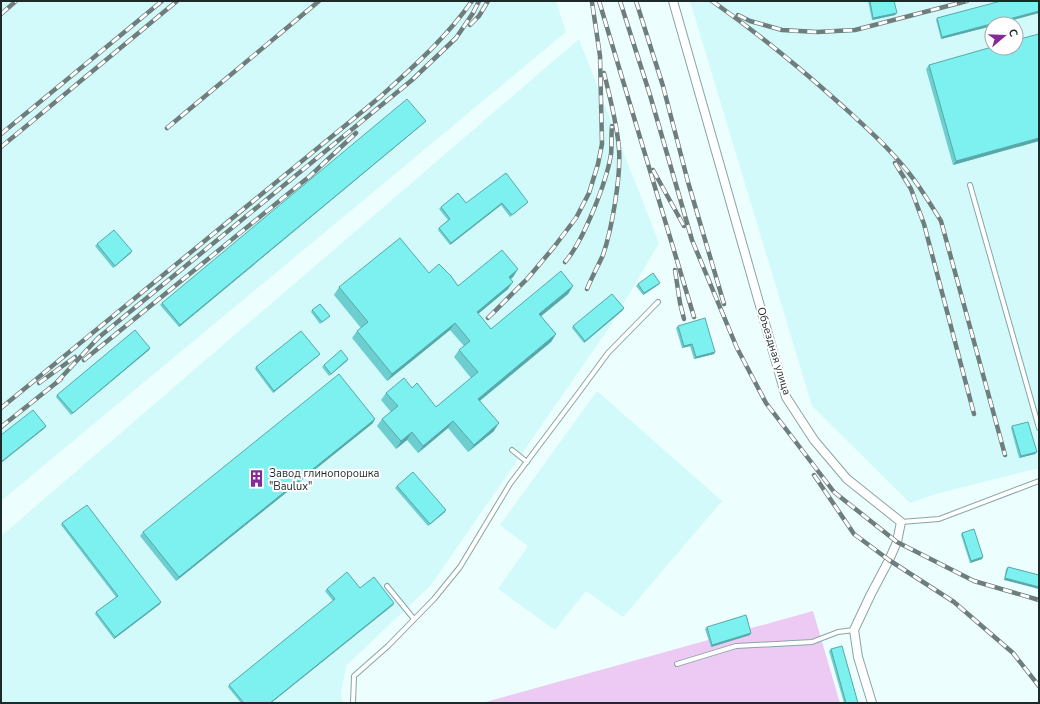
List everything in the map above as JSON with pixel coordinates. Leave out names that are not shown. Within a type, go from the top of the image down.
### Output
[{"type":"street","name":"Объездная улица","points":[[673,1],[786,397],[814,440],[847,479],[901,522]]},
{"type":"street","points":[[872,703],[858,657],[854,630],[870,594],[897,542],[901,522]]},
{"type":"lane","points":[[970,185],[1039,428]]},
{"type":"lane","points":[[353,703],[354,676],[388,646],[434,599],[460,567],[510,484],[608,353],[658,302]]},
{"type":"lane","points":[[512,450],[527,462]]},
{"type":"lane","points":[[901,522],[939,519],[1039,481]]},
{"type":"lane","points":[[386,586],[414,619]]},
{"type":"lane","points":[[677,664],[736,646],[812,642],[838,632],[854,630]]},
{"type":"shaded area","points":[[1,1],[556,1],[566,32],[1,501]]},
{"type":"shaded area","points":[[690,1],[1039,1],[1039,468],[936,494],[910,503],[812,406]]},
{"type":"shaded area","points":[[579,39],[659,243],[611,325],[431,585],[346,666],[341,692],[343,703],[1,703],[1,536]]},
{"type":"shaded area","points":[[597,391],[722,501],[623,617],[586,591],[555,630],[498,589],[528,546],[500,525]]},
{"type":"shaded area","points":[[813,611],[840,703],[482,703]]},
{"type":"building","points":[[870,1],[894,1],[897,13],[873,18]]},
{"type":"building","points":[[1001,1],[1039,1],[1039,11],[1020,16],[984,16],[984,26],[942,37],[937,18]]},
{"type":"building","points":[[1039,34],[1039,138],[956,161],[929,65],[984,49],[984,56],[1024,56],[1024,38]]},
{"type":"building","points":[[407,99],[426,121],[180,325],[162,303]]},
{"type":"building","points":[[506,173],[528,202],[512,215],[502,203],[451,243],[439,228],[450,219],[441,207],[458,193],[466,203]]},
{"type":"building","points":[[114,230],[132,251],[115,266],[97,244]]},
{"type":"building","points":[[400,238],[429,273],[439,264],[451,276],[458,286],[502,250],[518,269],[509,277],[513,282],[477,312],[491,329],[561,271],[573,286],[539,314],[556,334],[478,399],[499,423],[474,445],[453,421],[423,446],[412,432],[401,441],[382,419],[398,406],[386,393],[404,378],[412,388],[417,383],[436,407],[478,372],[459,350],[470,341],[455,323],[392,374],[357,331],[368,322],[339,287]]},
{"type":"building","points":[[653,273],[660,283],[644,293],[638,284]]},
{"type":"building","points":[[612,294],[624,308],[585,341],[573,326]]},
{"type":"building","points":[[320,304],[330,316],[322,322],[312,310]]},
{"type":"building","points":[[705,318],[715,352],[696,357],[692,344],[684,346],[678,326]]},
{"type":"building","points":[[135,330],[150,348],[73,413],[57,395]]},
{"type":"building","points":[[301,331],[320,354],[274,391],[256,367]]},
{"type":"building","points":[[341,350],[348,359],[331,374],[324,365]]},
{"type":"building","name":"Завод глинопорошка \"Baulux\"","points":[[339,374],[375,419],[179,577],[143,532]]},
{"type":"building","points":[[33,410],[46,426],[1,462],[1,435]]},
{"type":"building","points":[[1028,422],[1037,452],[1021,456],[1012,426]]},
{"type":"building","points":[[413,472],[446,510],[430,524],[397,486]]},
{"type":"building","points":[[87,505],[161,602],[115,637],[96,612],[118,596],[62,523]]},
{"type":"building","points":[[974,529],[983,557],[971,561],[962,533]]},
{"type":"building","points":[[1008,567],[1039,575],[1039,587],[1005,578]]},
{"type":"building","points":[[347,572],[360,588],[374,577],[394,603],[270,703],[244,703],[229,685],[335,599],[327,589]]},
{"type":"building","points":[[746,615],[751,633],[712,645],[707,627]]},
{"type":"building","points":[[842,646],[858,703],[846,703],[831,649]]},
{"type":"railway","points":[[1,14],[16,1]]},
{"type":"railway","points":[[1,134],[162,1]]},
{"type":"railway","points":[[1,147],[177,1]]},
{"type":"railway","points":[[167,128],[319,1]]},
{"type":"railway","points":[[1,408],[380,97],[440,40],[472,1]]},
{"type":"railway","points":[[57,382],[98,338],[412,80],[456,38],[473,13],[479,1]]},
{"type":"railway","points":[[470,25],[479,16],[488,1]]},
{"type":"railway","points":[[599,1],[694,317]]},
{"type":"railway","points":[[620,1],[650,95],[692,240],[737,348],[766,403],[834,492],[897,542],[974,581],[1039,600]]},
{"type":"railway","points":[[636,1],[663,86],[688,182],[724,304]]},
{"type":"railway","points":[[712,1],[792,62],[861,122],[903,166],[926,197],[941,221],[1005,455]]},
{"type":"railway","points":[[738,15],[750,21],[782,30],[817,32],[855,30],[967,1]]},
{"type":"railway","points":[[488,318],[528,278],[554,247],[576,218],[589,193],[598,164],[602,144],[600,56],[592,2]]},
{"type":"railway","points":[[587,289],[603,255],[610,231],[619,173],[617,130],[604,73]]},
{"type":"railway","points":[[565,262],[572,253],[586,226],[605,179],[611,154],[612,126]]},
{"type":"railway","points":[[84,360],[310,176],[356,133]]},
{"type":"railway","points":[[895,163],[911,189],[924,224],[974,414]]},
{"type":"railway","points":[[653,170],[684,226]]},
{"type":"railway","points":[[675,270],[684,319]]},
{"type":"railway","points":[[39,383],[75,357]]},
{"type":"railway","points":[[1,427],[61,379]]},
{"type":"railway","points":[[814,475],[854,534],[889,560],[954,602],[1013,653],[1039,686]]},
{"type":"place","name":"Завод глинопорошка \"Baulux\"","points":[[256,479]]}]
